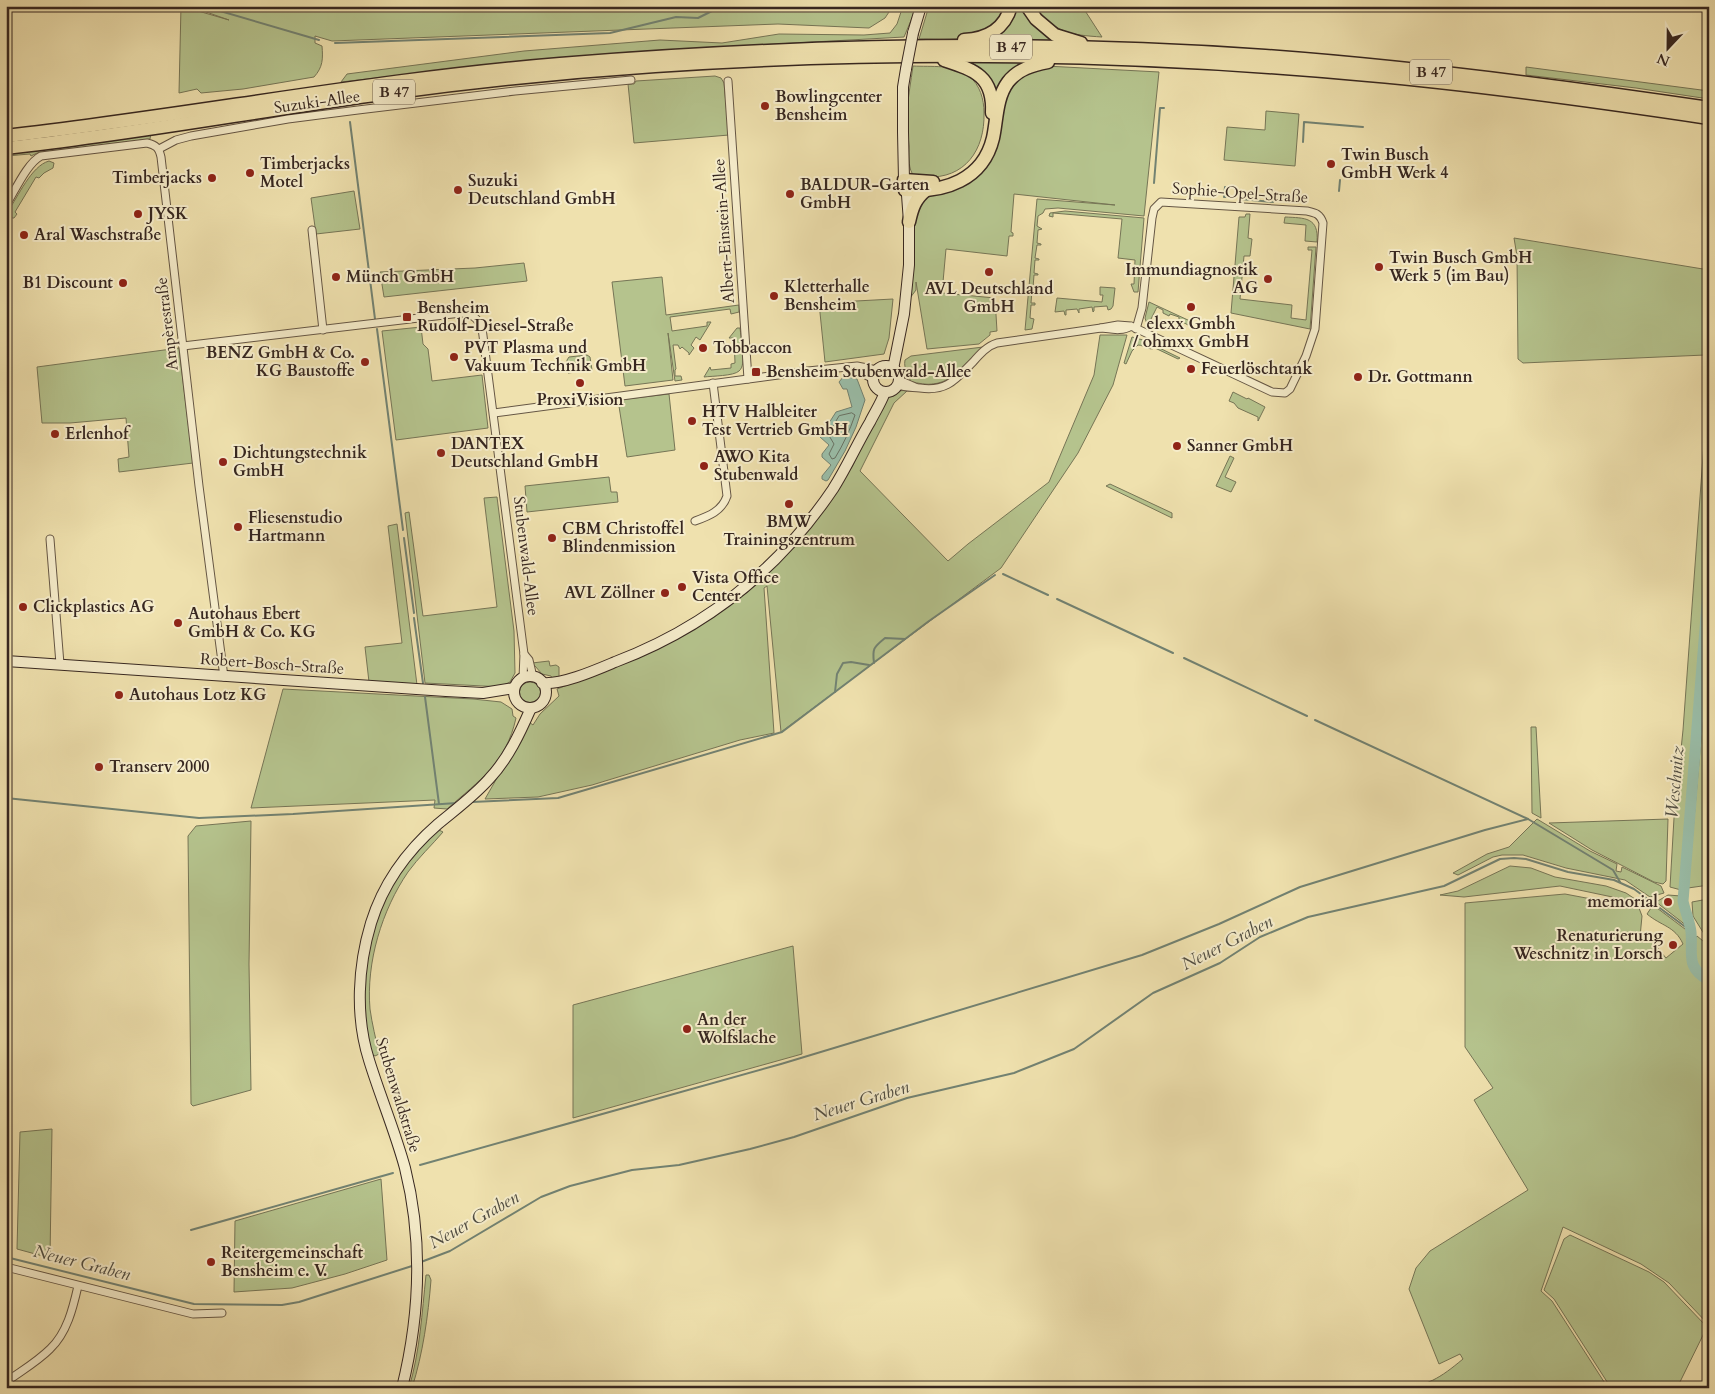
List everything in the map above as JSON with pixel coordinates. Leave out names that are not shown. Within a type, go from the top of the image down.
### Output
[{"type":"highway","points":[[934,51],[948,42],[978,39],[988,35],[1004,22],[1011,6]]},
{"type":"highway","points":[[1027,6],[1036,19],[1055,35],[1077,41],[1090,48]]},
{"type":"highway","name":"B 47","points":[[6,136],[84,127],[380,84],[554,65],[735,52],[1090,48],[1262,56],[1512,80],[1709,108]]},
{"type":"highway","points":[[905,185],[953,180],[966,173],[983,152],[989,137],[993,104],[990,92],[983,79],[970,69],[934,51]]},
{"type":"highway","name":"B 47","points":[[6,148],[389,93],[524,77],[652,66],[934,51],[1272,67],[1370,75],[1548,95],[1709,118]]},
{"type":"highway","points":[[905,185],[926,190],[955,184],[969,176],[979,167],[988,154],[1000,96],[1008,83],[1019,72],[1031,66],[1076,57]]},
{"type":"highway","points":[[910,222],[915,201],[926,190]]},
{"type":"street","points":[[883,371],[907,292],[910,222],[905,185],[903,87],[913,33],[921,6]]},
{"type":"street","name":"Suzuki-Allee","points":[[159,149],[176,140],[192,136],[288,119],[506,92],[631,80]]},
{"type":"street","name":"Albert-Einstein-Allee","points":[[728,81],[735,212],[748,379]]},
{"type":"street","points":[[6,205],[27,171],[36,159],[41,156],[147,143],[159,149]]},
{"type":"street","name":"Ampèrestraße","points":[[159,149],[224,677]]},
{"type":"street","points":[[494,413],[847,367],[861,372],[883,371],[897,373],[898,382],[893,390],[882,391],[875,386],[883,371],[894,340],[902,290],[904,266],[902,212],[905,185]]},
{"type":"street","name":"Sophie-Opel-Straße","points":[[1161,202],[1306,211],[1318,213],[1321,217],[1323,223],[1315,329],[1306,356],[1290,389],[1285,393],[1272,392],[1134,327],[1142,308],[1152,218],[1154,209],[1161,202]]},
{"type":"street","points":[[312,230],[323,330]]},
{"type":"street","name":"Stubenwald-Allee","points":[[183,346],[461,313],[475,316],[482,328],[524,654],[528,660],[533,679]]},
{"type":"street","points":[[898,382],[906,388],[934,389],[950,384],[985,350],[997,343],[1118,325],[1134,327]]},
{"type":"street","points":[[695,521],[713,514],[725,503],[727,496],[714,383]]},
{"type":"street","points":[[573,678],[519,680],[514,688],[523,705],[542,702],[545,695],[573,678],[647,650],[698,622],[760,575],[794,540],[821,506],[846,468],[869,423],[882,391]]},
{"type":"street","points":[[50,539],[60,664]]},
{"type":"street","name":"Robert-Bosch-Straße","points":[[6,660],[224,677],[483,693],[510,698],[523,705]]},
{"type":"street","points":[[533,679],[545,695]]},
{"type":"street","name":"Robert-Bosch-Straße","points":[[483,693],[514,688]]},
{"type":"street","name":"Stubenwaldstraße","points":[[402,1388],[411,1352],[414,1329],[417,1248],[405,1167],[369,1060],[363,1034],[360,996],[364,947],[372,921],[401,863],[418,843],[472,796],[498,769],[514,742],[523,705]]},
{"type":"street","points":[[6,1267],[193,1314],[222,1312]]},
{"type":"street","points":[[6,1382],[51,1349],[60,1338],[73,1309],[78,1286]]},
{"type":"shaded area","points":[[181,6],[229,20],[189,6],[893,6],[885,18],[869,28],[778,24],[332,41],[315,36],[315,43],[322,46],[322,63],[314,77],[243,89],[201,93],[197,89],[179,93]]},
{"type":"shaded area","points":[[903,6],[917,6],[904,37],[631,52],[341,82],[347,74],[524,51],[660,40],[722,43],[779,34],[864,35],[890,33],[897,24]]},
{"type":"shaded area","points":[[929,6],[1007,6],[998,24],[981,34],[960,39],[919,39]]},
{"type":"shaded area","points":[[1014,6],[1023,6],[1056,42],[992,41],[991,39]]},
{"type":"shaded area","points":[[1035,6],[1082,6],[1102,37],[1064,31],[1049,22]]},
{"type":"shaded area","points":[[971,62],[1026,62],[996,99],[982,70]]},
{"type":"shaded area","points":[[913,66],[942,67],[963,72],[973,80],[981,93],[984,113],[981,139],[970,160],[952,173],[920,177],[912,173],[909,160],[907,112]]},
{"type":"shaded area","points":[[1046,66],[1159,72],[1144,216],[1058,208],[1045,209],[1038,216],[1037,226],[1042,229],[1038,230],[1037,243],[1041,245],[1037,245],[1035,258],[1039,259],[1035,260],[1034,273],[1038,275],[1034,275],[1033,288],[1037,288],[1032,290],[1031,303],[1035,303],[1035,305],[1031,305],[1030,318],[1034,319],[1032,329],[1025,330],[1037,199],[1115,205],[1014,194],[1011,232],[1013,236],[1009,236],[1007,256],[946,249],[942,293],[995,298],[997,331],[990,332],[990,335],[979,344],[927,349],[916,282],[916,290],[910,298],[913,229],[922,198],[976,173],[1006,95],[1022,75]]},
{"type":"shaded area","points":[[1526,67],[1709,91],[1709,99],[1526,75]]},
{"type":"shaded area","points":[[715,76],[721,78],[724,83],[729,135],[634,143],[628,84],[634,84],[636,81]]},
{"type":"shaded area","points":[[1266,111],[1299,114],[1295,166],[1224,160],[1227,127],[1265,130]]},
{"type":"shaded area","points":[[151,133],[150,139],[37,153],[31,156],[30,154],[6,156],[6,151]]},
{"type":"shaded area","points":[[49,161],[54,163],[53,168],[39,178],[36,177],[15,212],[17,214],[12,218],[8,211],[31,175],[42,164]]},
{"type":"shaded area","points":[[354,191],[360,229],[316,234],[311,198]]},
{"type":"shaded area","points":[[1065,211],[1144,218],[1138,292],[1134,292],[1131,284],[1134,284],[1135,260],[1118,258],[1122,219],[1053,213],[1053,217],[1049,216],[1050,213]]},
{"type":"shaded area","points":[[1246,214],[1250,214],[1248,238],[1252,239],[1250,256],[1244,256],[1240,299],[1292,305],[1291,318],[1306,320],[1312,250],[1308,250],[1308,247],[1316,247],[1310,329],[1231,313],[1239,217],[1245,217]]},
{"type":"shaded area","points":[[1285,217],[1309,220],[1313,223],[1316,228],[1317,242],[1305,241],[1306,225],[1284,223]]},
{"type":"shaded area","points":[[1514,238],[1709,270],[1705,355],[1523,363],[1518,359],[1517,256]]},
{"type":"shaded area","points":[[524,263],[527,281],[384,297],[380,272],[475,268]]},
{"type":"shaded area","points":[[662,277],[666,315],[739,305],[739,312],[731,314],[730,309],[670,317],[672,331],[707,326],[707,322],[711,322],[700,340],[696,337],[691,345],[694,348],[689,355],[682,347],[680,349],[678,345],[673,345],[675,376],[681,376],[682,380],[675,381],[668,333],[673,380],[625,386],[612,282]]},
{"type":"shaded area","points":[[1100,287],[1115,288],[1111,309],[1108,310],[1107,306],[1094,307],[1093,312],[1092,307],[1079,309],[1079,313],[1077,309],[1066,310],[1066,315],[1064,311],[1055,312],[1057,298],[1102,302],[1103,295],[1100,295]]},
{"type":"shaded area","points":[[893,299],[889,338],[884,354],[825,362],[819,303]]},
{"type":"shaded area","points":[[1149,302],[1190,321],[1188,325],[1179,320],[1179,317],[1170,314],[1169,316],[1157,307],[1150,321],[1158,325],[1156,329],[1147,324],[1145,318]]},
{"type":"shaded area","points":[[421,327],[423,344],[428,349],[432,381],[482,375],[488,428],[396,440],[382,331]]},
{"type":"shaded area","points":[[737,328],[740,328],[743,357],[743,363],[739,371],[723,376],[704,377],[710,367],[711,370],[731,368],[731,364],[735,363],[734,338],[729,338]]},
{"type":"shaded area","points":[[1100,335],[1127,335],[1113,385],[1078,453],[1001,568],[781,732],[767,586],[764,588],[774,733],[740,740],[592,785],[538,797],[485,799],[529,722],[533,725],[540,714],[559,696],[557,689],[596,674],[738,598],[762,578],[821,513],[852,467],[884,399],[898,391],[907,391],[894,403],[860,471],[948,561],[1049,482],[1094,375]]},
{"type":"shaded area","points":[[1132,337],[1143,340],[1180,358],[1178,359],[1155,348],[1151,349],[1138,345],[1132,351],[1126,364],[1124,363]]},
{"type":"shaded area","points":[[983,347],[959,371],[943,382],[923,384],[910,381],[905,360],[911,356]]},
{"type":"shaded area","points":[[179,348],[193,463],[119,472],[118,459],[129,457],[126,418],[70,423],[42,423],[37,367]]},
{"type":"shaded area","points":[[587,355],[590,357],[592,370],[568,373],[567,360],[569,357]]},
{"type":"shaded area","points":[[1709,374],[1709,553],[1681,890],[1670,887]]},
{"type":"shaded area","points":[[1233,392],[1265,407],[1258,421],[1258,417],[1238,408],[1229,401]]},
{"type":"shaded area","points":[[669,394],[675,450],[627,457],[618,400]]},
{"type":"shaded area","points":[[1230,456],[1234,458],[1225,477],[1236,482],[1231,492],[1216,486]]},
{"type":"shaded area","points":[[609,477],[611,492],[617,492],[618,502],[527,512],[525,486]]},
{"type":"shaded area","points":[[1110,484],[1172,513],[1172,518],[1106,486]]},
{"type":"shaded area","points":[[497,497],[514,631],[515,673],[510,682],[503,687],[425,683],[405,513],[409,512],[423,616],[497,607],[484,498]]},
{"type":"shaded area","points":[[397,524],[417,685],[369,682],[365,647],[402,643],[388,526]]},
{"type":"shaded area","points":[[549,661],[550,666],[556,665],[559,667],[558,679],[553,680],[551,676],[542,674],[532,663]]},
{"type":"shaded area","points":[[530,682],[538,685],[541,693],[538,701],[530,704],[522,701],[519,693],[522,685]]},
{"type":"shaded area","points":[[283,689],[501,702],[512,709],[513,716],[516,718],[506,747],[490,770],[447,809],[434,808],[435,800],[251,808]]},
{"type":"shaded area","points":[[1709,691],[1709,885],[1688,888],[1705,693]]},
{"type":"shaded area","points":[[1531,727],[1536,727],[1541,818],[1532,813]]},
{"type":"shaded area","points":[[1537,819],[1590,851],[1617,864],[1616,871],[1621,872],[1622,867],[1661,886],[1664,893],[1650,897],[1625,880],[1566,868],[1523,855],[1493,857],[1458,875],[1453,873],[1487,854],[1509,847]]},
{"type":"shaded area","points":[[1668,819],[1666,881],[1663,884],[1654,882],[1592,850],[1549,823]]},
{"type":"shaded area","points":[[251,821],[249,964],[251,1090],[193,1106],[191,1104],[188,836],[196,826]]},
{"type":"shaded area","points":[[437,829],[443,832],[408,872],[399,887],[383,920],[373,955],[369,991],[370,1009],[379,1054],[375,1056],[370,1053],[362,995],[369,938],[384,898],[409,858]]},
{"type":"shaded area","points":[[1510,866],[1531,868],[1555,877],[1606,886],[1626,893],[1641,903],[1560,886],[1464,897],[1440,895],[1458,891]]},
{"type":"shaded area","points":[[1565,894],[1639,908],[1642,916],[1640,937],[1651,940],[1666,958],[1683,944],[1676,933],[1647,914],[1653,905],[1689,932],[1689,946],[1697,936],[1709,946],[1709,1325],[1669,1283],[1641,1264],[1563,1227],[1541,1291],[1552,1301],[1608,1388],[1397,1388],[1417,1386],[1433,1380],[1463,1359],[1460,1354],[1439,1364],[1409,1289],[1416,1268],[1430,1251],[1528,1190],[1474,1100],[1493,1088],[1465,1047],[1465,903]]},
{"type":"shaded area","points":[[1668,895],[1681,896],[1681,907],[1687,926],[1656,902]]},
{"type":"shaded area","points":[[1708,899],[1709,942],[1693,916],[1692,902]]},
{"type":"shaded area","name":"An der Wolfslache","points":[[793,946],[802,1054],[573,1118],[573,1005]]},
{"type":"shaded area","points":[[52,1129],[50,1258],[17,1249],[20,1132]]},
{"type":"shaded area","points":[[381,1179],[387,1260],[345,1274],[292,1288],[234,1292],[235,1221]]},
{"type":"shaded area","points":[[1570,1235],[1649,1272],[1664,1282],[1707,1327],[1677,1388],[1611,1388],[1554,1299],[1544,1290],[1564,1239]]},
{"type":"shaded area","points":[[426,1275],[429,1275],[431,1280],[427,1321],[416,1375],[412,1388],[409,1388],[418,1346]]},
{"type":"water","points":[[844,376],[857,379],[865,400],[845,451],[826,481],[822,479],[822,476],[831,465],[822,457],[822,454],[829,445],[820,437],[836,412],[852,407],[847,389],[843,389],[839,382]]},
{"type":"waterway","points":[[203,6],[319,40]]},
{"type":"waterway","points":[[335,43],[610,33],[676,17],[698,18],[722,6]]},
{"type":"waterway","points":[[1154,183],[1160,108],[1164,108]]},
{"type":"waterway","points":[[350,122],[375,319]]},
{"type":"waterway","points":[[1303,142],[1304,122],[1363,127]]},
{"type":"waterway","points":[[1339,191],[1340,180]]},
{"type":"waterway","points":[[1225,187],[1224,197],[1231,197]]},
{"type":"waterway","points":[[1241,199],[1273,202]]},
{"type":"waterway","points":[[377,329],[403,530]]},
{"type":"waterway","points":[[404,538],[414,613]]},
{"type":"waterway","points":[[1003,574],[1048,595]]},
{"type":"waterway","points":[[472,802],[558,798],[782,732],[929,621],[995,575]]},
{"type":"waterway","name":"Weschnitz","points":[[1709,579],[1683,901],[1690,928],[1693,965],[1701,975],[1709,980]]},
{"type":"waterway","points":[[1057,599],[1173,653]]},
{"type":"waterway","points":[[414,618],[423,683]]},
{"type":"waterway","points":[[874,663],[873,654],[875,648],[885,638],[905,639]]},
{"type":"waterway","points":[[1184,658],[1307,716]]},
{"type":"waterway","points":[[835,692],[837,674],[843,663],[851,662],[869,665]]},
{"type":"waterway","points":[[425,697],[439,804]]},
{"type":"waterway","points":[[1315,720],[1528,819],[1613,870],[1620,882]]},
{"type":"waterway","points":[[6,798],[199,818],[457,803]]},
{"type":"waterway","points":[[420,1165],[781,1064],[1142,955],[1219,924],[1300,887],[1485,830],[1528,819]]},
{"type":"waterway","name":"Neuer Graben","points":[[421,1262],[450,1251],[541,1197],[570,1186],[632,1170],[679,1165],[750,1149],[794,1137],[907,1098],[1014,1073],[1074,1049],[1153,993],[1220,963],[1260,937],[1308,917],[1444,886],[1500,859],[1526,859],[1568,872],[1614,880],[1634,889],[1691,931]]},
{"type":"waterway","points":[[191,1230],[393,1173]]},
{"type":"waterway","name":"Neuer Graben","points":[[6,1257],[194,1304],[282,1305],[299,1302],[412,1266]]},
{"type":"place","name":"Bowlingcenter Bensheim","points":[[765,106]]},
{"type":"place","name":"Twin Busch GmbH Werk 4","points":[[1331,164]]},
{"type":"place","name":"Timberjacks Motel","points":[[250,173]]},
{"type":"place","name":"Timberjacks","points":[[212,178]]},
{"type":"place","name":"Suzuki Deutschland GmbH","points":[[458,190]]},
{"type":"place","name":"BALDUR-Garten GmbH","points":[[790,194]]},
{"type":"place","name":"JYSK","points":[[138,214]]},
{"type":"place","name":"Aral Waschstraße","points":[[24,235]]},
{"type":"place","name":"Twin Busch GmbH Werk 5 (im Bau)","points":[[1379,267]]},
{"type":"place","name":"AVL Deutschland GmbH","points":[[989,272]]},
{"type":"place","name":"Münch GmbH","points":[[336,277]]},
{"type":"place","name":"Immundiagnostik AG","points":[[1268,279]]},
{"type":"place","name":"B1 Discount","points":[[123,283]]},
{"type":"place","name":"Kletterhalle Bensheim","points":[[774,296]]},
{"type":"place","name":"elexx Gmbh / ohmxx GmbH","points":[[1191,307]]},
{"type":"place","name":"Bensheim Rudolf-Diesel-Straße","points":[[407,317]]},
{"type":"place","name":"Tobbaccon","points":[[703,348]]},
{"type":"place","name":"PVT Plasma und Vakuum Technik GmbH","points":[[454,357]]},
{"type":"place","name":"BENZ GmbH & Co. KG Baustoffe","points":[[365,362]]},
{"type":"place","name":"Feuerlöschtank","points":[[1191,369]]},
{"type":"place","name":"Bensheim Stubenwald-Allee","points":[[756,372]]},
{"type":"place","name":"Dr. Gottmann","points":[[1358,377]]},
{"type":"place","name":"ProxiVision","points":[[580,383]]},
{"type":"place","name":"HTV Halbleiter Test Vertrieb GmbH","points":[[692,421]]},
{"type":"place","name":"Erlenhof","points":[[55,434]]},
{"type":"place","name":"Sanner GmbH","points":[[1177,446]]},
{"type":"place","name":"DANTEX Deutschland GmbH","points":[[441,453]]},
{"type":"place","name":"Dichtungstechnik GmbH","points":[[223,462]]},
{"type":"place","name":"AWO Kita Stubenwald","points":[[704,466]]},
{"type":"place","name":"BMW Trainingszentrum","points":[[789,504]]},
{"type":"place","name":"Fliesenstudio Hartmann","points":[[238,527]]},
{"type":"place","name":"CBM Christoffel Blindenmission","points":[[552,538]]},
{"type":"place","name":"Vista Office Center","points":[[682,587]]},
{"type":"place","name":"AVL Zöllner","points":[[665,593]]},
{"type":"place","name":"Clickplastics AG","points":[[23,607]]},
{"type":"place","name":"Autohaus Ebert GmbH & Co. KG","points":[[178,623]]},
{"type":"place","name":"Autohaus Lotz KG","points":[[119,695]]},
{"type":"place","name":"Transerv 2000","points":[[99,767]]},
{"type":"place","name":"memorial","points":[[1668,902]]},
{"type":"place","name":"Renaturierung Weschnitz in Lorsch","points":[[1673,945]]},
{"type":"place","name":"An der Wolfslache","points":[[687,1029]]},
{"type":"place","name":"Reitergemeinschaft Bensheim e. V.","points":[[211,1262]]}]
